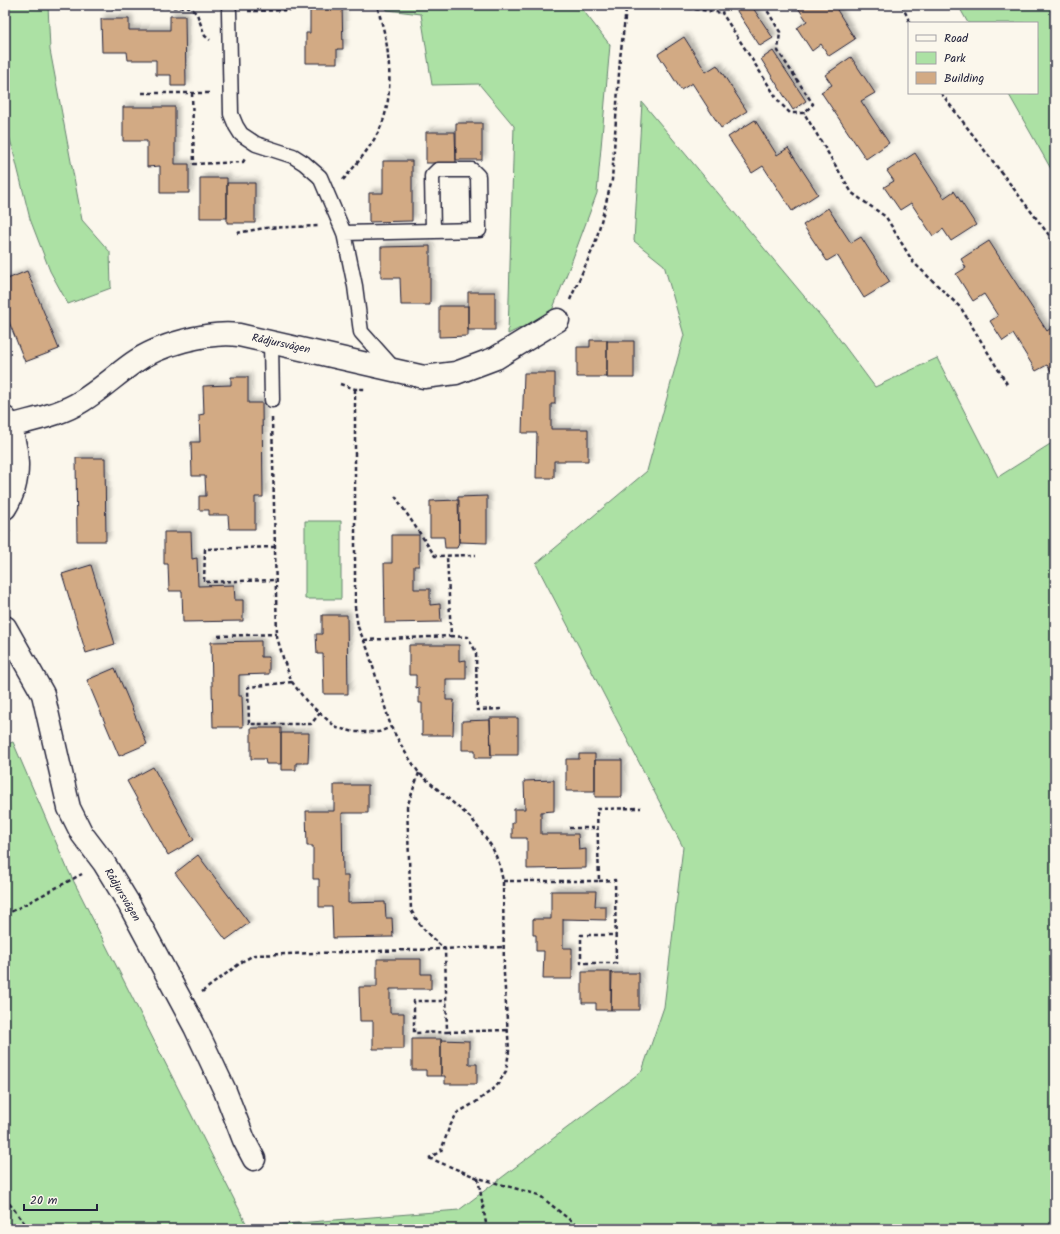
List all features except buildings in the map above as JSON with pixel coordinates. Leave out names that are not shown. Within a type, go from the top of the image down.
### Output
[{"type":"street","name":"Rådjursvägen","points":[[5,508],[13,492],[17,466],[14,437],[7,422],[63,411],[82,401],[135,361],[166,346],[198,337],[232,334],[424,377],[456,374],[496,358],[558,320]]},
{"type":"street","name":"Rådjursvägen","points":[[5,627],[43,694],[69,808],[82,834],[104,863],[129,904],[184,1006],[225,1090],[244,1140],[254,1159]]},
{"type":"lane","points":[[229,11],[230,92],[232,114],[236,126],[241,134],[256,144],[293,156],[304,163],[320,177],[342,229],[355,286],[360,332],[395,370]]},
{"type":"lane","points":[[342,229],[433,231],[479,230],[478,176],[472,170],[438,170],[432,176],[433,231]]},
{"type":"lane","points":[[271,342],[272,400]]},
{"type":"path","points":[[112,5],[112,8],[167,6],[190,7],[196,14],[205,36],[230,55]]},
{"type":"path","points":[[254,11],[291,10],[291,5]]},
{"type":"path","points":[[328,195],[354,167],[377,135],[386,114],[389,85],[388,55],[377,5]]},
{"type":"path","points":[[558,320],[566,308],[595,244],[612,180],[620,58],[626,10],[631,5]]},
{"type":"path","points":[[660,5],[722,14],[780,103],[790,113],[804,113],[813,104],[778,51],[780,32],[764,5]]},
{"type":"path","points":[[722,14],[725,7],[724,5]]},
{"type":"path","points":[[902,5],[910,22]]},
{"type":"path","points":[[142,93],[230,92]]},
{"type":"path","points":[[192,93],[194,164],[243,162],[256,144]]},
{"type":"path","points":[[942,94],[1055,243]]},
{"type":"path","points":[[804,113],[852,193],[886,218],[913,262],[961,308],[1007,384]]},
{"type":"path","points":[[237,233],[264,228],[342,229]]},
{"type":"path","points":[[339,384],[355,389],[368,390]]},
{"type":"path","points":[[355,389],[355,607],[358,627],[364,640],[391,727],[405,752],[419,773],[472,819],[492,847],[499,863],[503,881],[503,947],[509,1051],[506,1071],[496,1087],[476,1102],[457,1113],[449,1128],[441,1151],[429,1158],[478,1178],[539,1195],[581,1229]]},
{"type":"path","points":[[272,400],[277,637],[284,661],[292,682],[307,702],[337,728],[355,732],[379,732],[391,727]]},
{"type":"path","points":[[395,496],[435,556],[476,555]]},
{"type":"path","points":[[275,547],[205,549],[204,582],[276,580]]},
{"type":"path","points":[[447,556],[450,636]]},
{"type":"path","points":[[218,636],[277,634]]},
{"type":"path","points":[[364,640],[450,636],[468,637],[476,652],[477,710],[503,709]]},
{"type":"path","points":[[292,682],[248,686],[249,724],[311,724],[320,713]]},
{"type":"path","points":[[419,773],[407,807],[411,910],[428,935],[445,949],[447,1032]]},
{"type":"path","points":[[599,881],[597,809],[641,808]]},
{"type":"path","points":[[568,828],[597,828]]},
{"type":"path","points":[[5,915],[104,863]]},
{"type":"path","points":[[503,881],[615,880],[616,935],[616,963],[581,963],[580,935],[616,935]]},
{"type":"path","points":[[184,1006],[254,955],[503,947]]},
{"type":"path","points":[[446,1001],[414,1001],[414,1032],[507,1030]]},
{"type":"path","points":[[478,1178],[487,1229]]},
{"type":"path","points":[[5,1198],[29,1229]]},
{"type":"green space","points":[[5,5],[48,5],[50,50],[82,220],[110,252],[111,288],[68,304],[50,271],[30,219],[5,122]]},
{"type":"green space","points":[[386,5],[579,5],[610,45],[597,193],[551,313],[508,334],[514,126],[479,84],[432,85],[421,14],[387,10]]},
{"type":"green space","points":[[958,5],[1055,5],[1055,176],[1009,94],[1038,94],[1038,22],[967,22]]},
{"type":"green space","points":[[642,102],[834,332],[875,387],[937,358],[998,477],[1055,441],[1055,1229],[5,1229],[5,745],[13,742],[67,868],[248,1227],[459,1210],[642,1071],[664,1007],[683,847],[536,564],[647,471],[684,335],[664,265],[634,241]]},
{"type":"green space","points":[[305,521],[341,521],[341,599],[305,599]]}]
